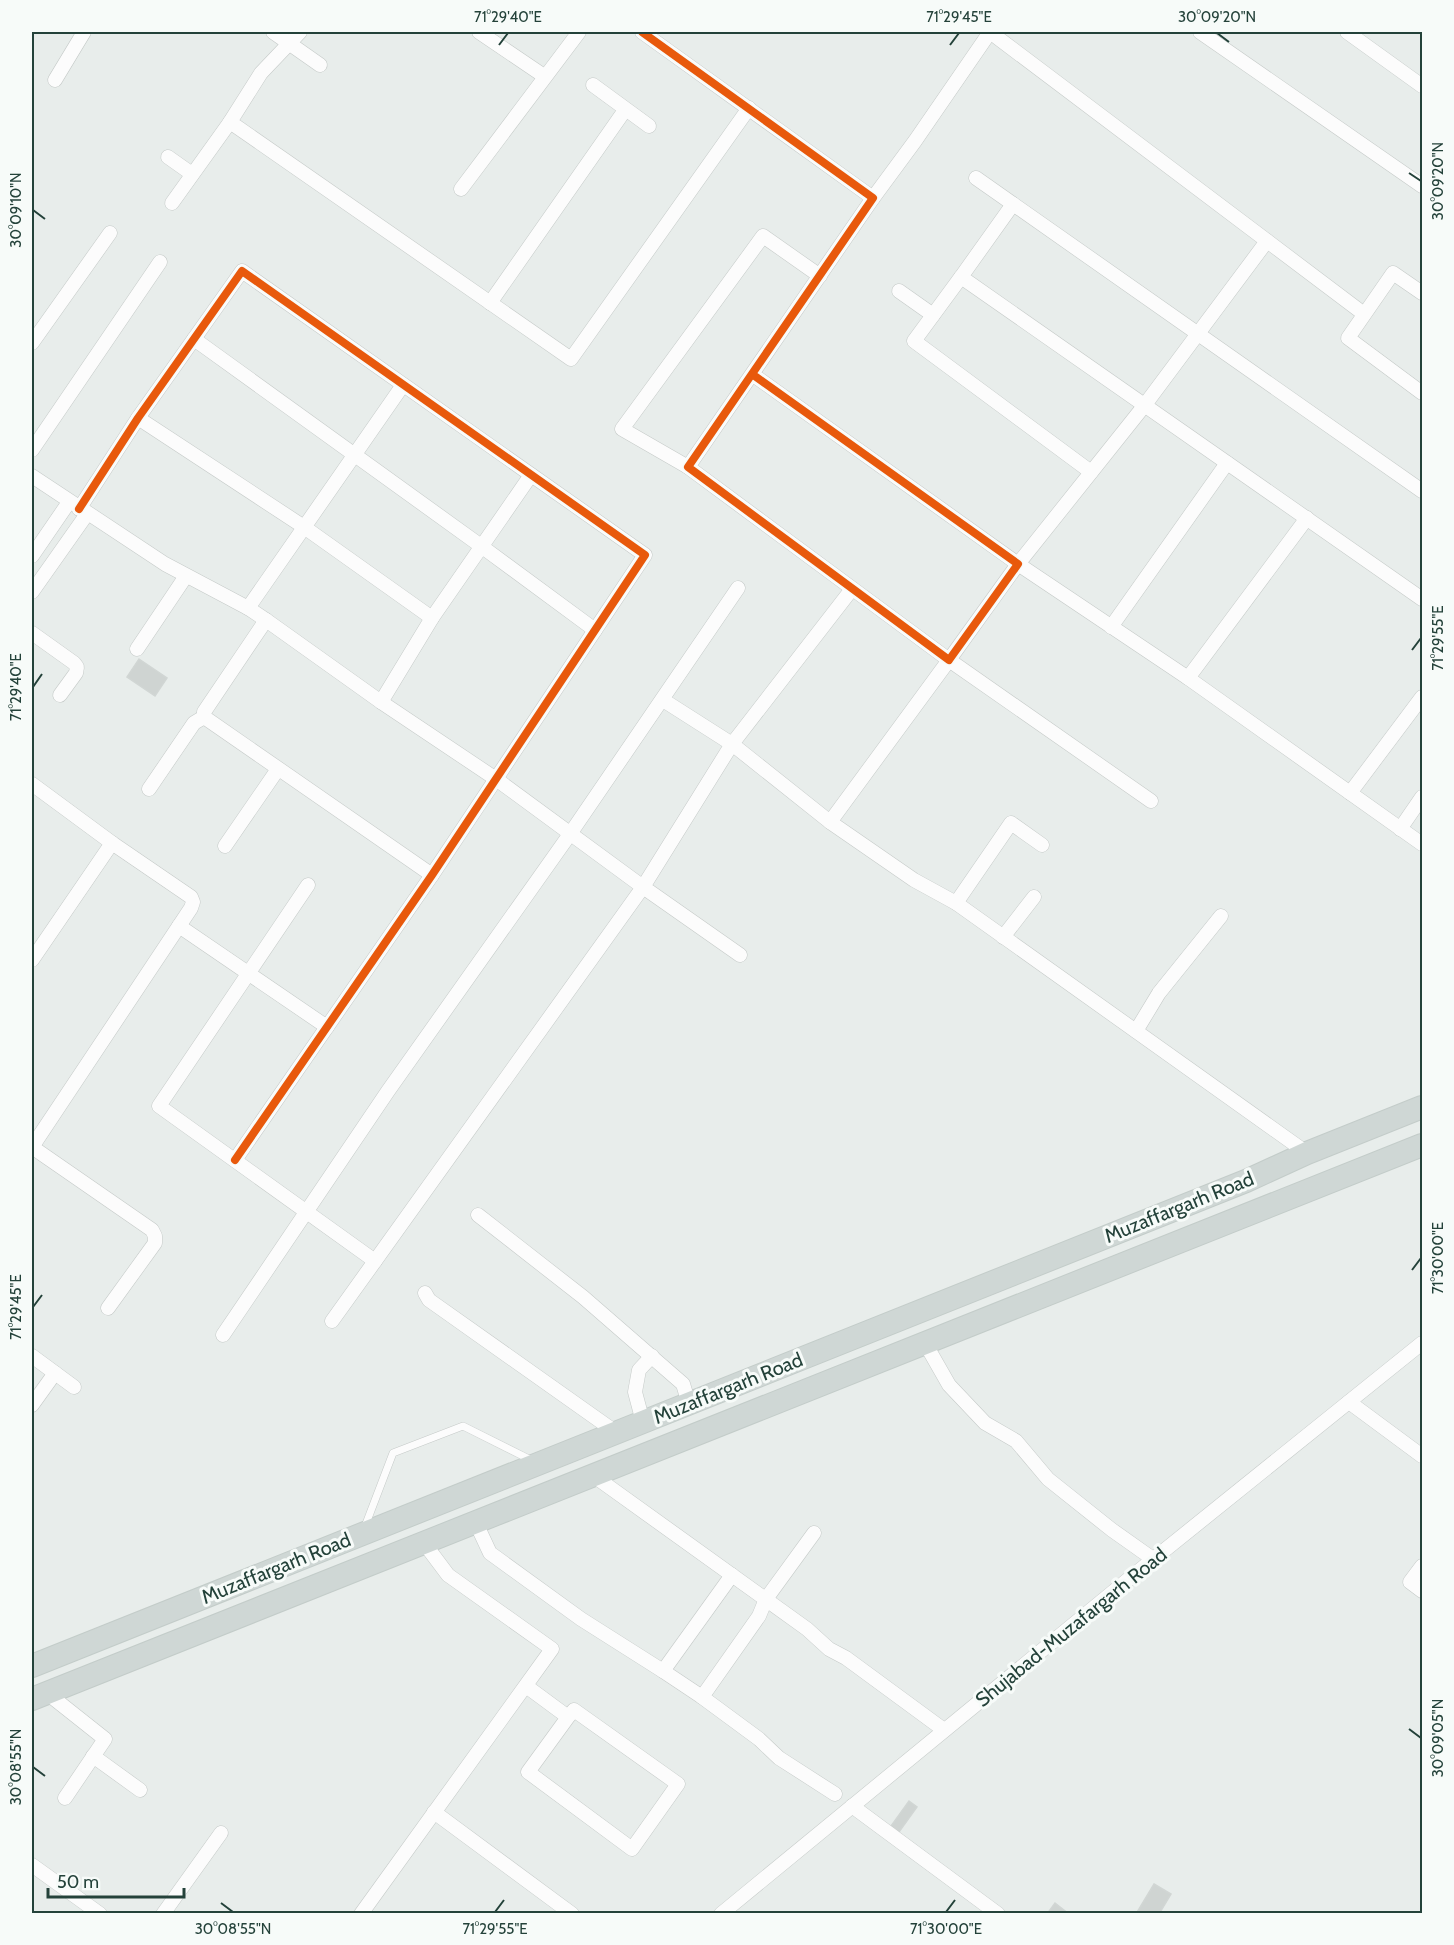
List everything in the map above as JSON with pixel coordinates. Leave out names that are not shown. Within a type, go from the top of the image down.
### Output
[{"type":"main road","name":"Muzaffargarh Road","points":[[32,1666],[1246,1181],[1307,1153],[1422,1107]]},
{"type":"main road","name":"Muzaffargarh Road","points":[[39,1696],[1422,1145]]},
{"type":"street","points":[[55,80],[84,32]]},
{"type":"street","points":[[273,32],[320,65]]},
{"type":"street","points":[[172,203],[230,122],[261,73],[300,32]]},
{"type":"street","points":[[479,32],[544,76]]},
{"type":"street","points":[[461,189],[579,32]]},
{"type":"street","points":[[642,32],[873,198]]},
{"type":"street","points":[[688,467],[990,32],[1364,314]]},
{"type":"street","points":[[1200,32],[1422,186]]},
{"type":"street","points":[[1352,33],[1422,86]]},
{"type":"street","points":[[593,85],[649,126]]},
{"type":"street","points":[[230,122],[571,359],[748,108]]},
{"type":"street","points":[[490,303],[625,110]]},
{"type":"street","points":[[168,157],[192,174]]},
{"type":"street","points":[[976,178],[1422,491]]},
{"type":"street","points":[[1013,204],[914,341],[1091,472]]},
{"type":"street","points":[[32,343],[110,233]]},
{"type":"street","points":[[820,276],[763,236],[622,429],[688,467],[949,660],[1151,801]]},
{"type":"street","points":[[830,822],[1018,564],[1144,405],[1267,240]]},
{"type":"street","points":[[32,450],[160,262]]},
{"type":"street","points":[[32,592],[78,509],[138,418],[242,271],[645,555],[432,875],[235,1160]]},
{"type":"street","points":[[1422,293],[1394,273],[1348,338],[1422,393]]},
{"type":"street","points":[[961,277],[1422,599]]},
{"type":"street","points":[[899,291],[933,315]]},
{"type":"street","points":[[194,339],[595,630]]},
{"type":"street","points":[[752,374],[1018,564],[1188,678],[1422,844]]},
{"type":"street","points":[[248,608],[403,384]]},
{"type":"street","points":[[138,418],[304,527],[432,618]]},
{"type":"street","points":[[1111,627],[1227,463]]},
{"type":"street","points":[[381,702],[432,618],[531,475]]},
{"type":"street","points":[[32,476],[78,509],[165,564],[266,620],[381,702],[496,779],[740,955]]},
{"type":"street","points":[[32,555],[78,509]]},
{"type":"street","points":[[1188,678],[1307,518]]},
{"type":"street","points":[[137,649],[186,576]]},
{"type":"street","points":[[223,1335],[388,1091],[570,834],[738,588]]},
{"type":"street","points":[[332,1321],[644,887],[732,744],[852,589]]},
{"type":"street","points":[[204,717],[204,712],[266,620]]},
{"type":"street","points":[[32,633],[77,667],[76,673],[60,695]]},
{"type":"street","points":[[1350,793],[1422,695],[1418,690],[1422,684]]},
{"type":"street","points":[[663,700],[732,744],[830,822],[914,880],[956,903],[1307,1153]]},
{"type":"street","points":[[204,717],[432,875]]},
{"type":"street","points":[[149,789],[194,723],[204,717]]},
{"type":"street","points":[[225,846],[279,769]]},
{"type":"street","points":[[32,784],[191,897],[193,902],[32,1147],[152,1230],[156,1236],[155,1243],[108,1308]]},
{"type":"street","points":[[1400,828],[1422,797]]},
{"type":"street","points":[[956,903],[1011,823],[1042,845]]},
{"type":"street","points":[[32,960],[112,843]]},
{"type":"street","points":[[308,885],[159,1104],[161,1109],[307,1210],[375,1261]]},
{"type":"street","points":[[1003,937],[1034,897]]},
{"type":"street","points":[[1136,1032],[1159,993],[1221,916]]},
{"type":"street","points":[[179,926],[327,1027]]},
{"type":"street","points":[[478,1215],[583,1297],[652,1356],[683,1384],[689,1404]]},
{"type":"street","points":[[425,1293],[429,1300],[617,1433]]},
{"type":"street","points":[[925,1343],[949,1385],[985,1423],[1016,1441],[1048,1479],[1112,1530],[1154,1559]]},
{"type":"street","name":"Shujabad-Muzafargarh Road","points":[[725,1913],[1154,1559],[1422,1343]]},
{"type":"street","points":[[32,1356],[74,1387]]},
{"type":"street","points":[[643,1422],[635,1392],[639,1370],[652,1356]]},
{"type":"street","points":[[32,1405],[55,1373]]},
{"type":"street","points":[[1349,1402],[1422,1456]]},
{"type":"street","points":[[594,1476],[766,1599],[807,1629],[829,1649],[846,1658],[944,1731]]},
{"type":"street","points":[[476,1523],[490,1553],[581,1619],[702,1698],[759,1739],[778,1758],[835,1794]]},
{"type":"street","points":[[702,1698],[759,1616],[766,1599],[814,1533]]},
{"type":"street","points":[[361,1914],[552,1649],[448,1575],[424,1543]]},
{"type":"street","points":[[1422,1566],[1410,1582],[1422,1591]]},
{"type":"street","points":[[663,1671],[732,1575]]},
{"type":"street","points":[[526,1686],[568,1717]]},
{"type":"street","points":[[39,1696],[105,1739],[65,1798]]},
{"type":"street","points":[[574,1710],[678,1784],[632,1849],[528,1772],[568,1717],[574,1710]]},
{"type":"street","points":[[93,1756],[140,1790]]},
{"type":"street","points":[[852,1806],[998,1914]]},
{"type":"street","points":[[434,1812],[572,1914]]},
{"type":"street","points":[[164,1914],[221,1833]]},
{"type":"street","points":[[32,1865],[100,1914]]},
{"type":"lane","points":[[362,1534],[393,1453],[463,1426],[540,1464]]},
{"type":"building","points":[[139,659],[167,678],[155,696],[127,677]]},
{"type":"building","points":[[909,1801],[917,1807],[899,1832],[891,1826]]},
{"type":"building","points":[[1154,1884],[1171,1894],[1159,1914],[1136,1914]]},
{"type":"building","points":[[1055,1903],[1069,1914],[1047,1914]]},
{"type":"cycle path","points":[[642,32],[873,198],[688,467],[949,660],[1018,564],[752,374]]},
{"type":"cycle path","points":[[79,509],[138,418],[242,271],[645,555],[432,875],[235,1160]]}]
